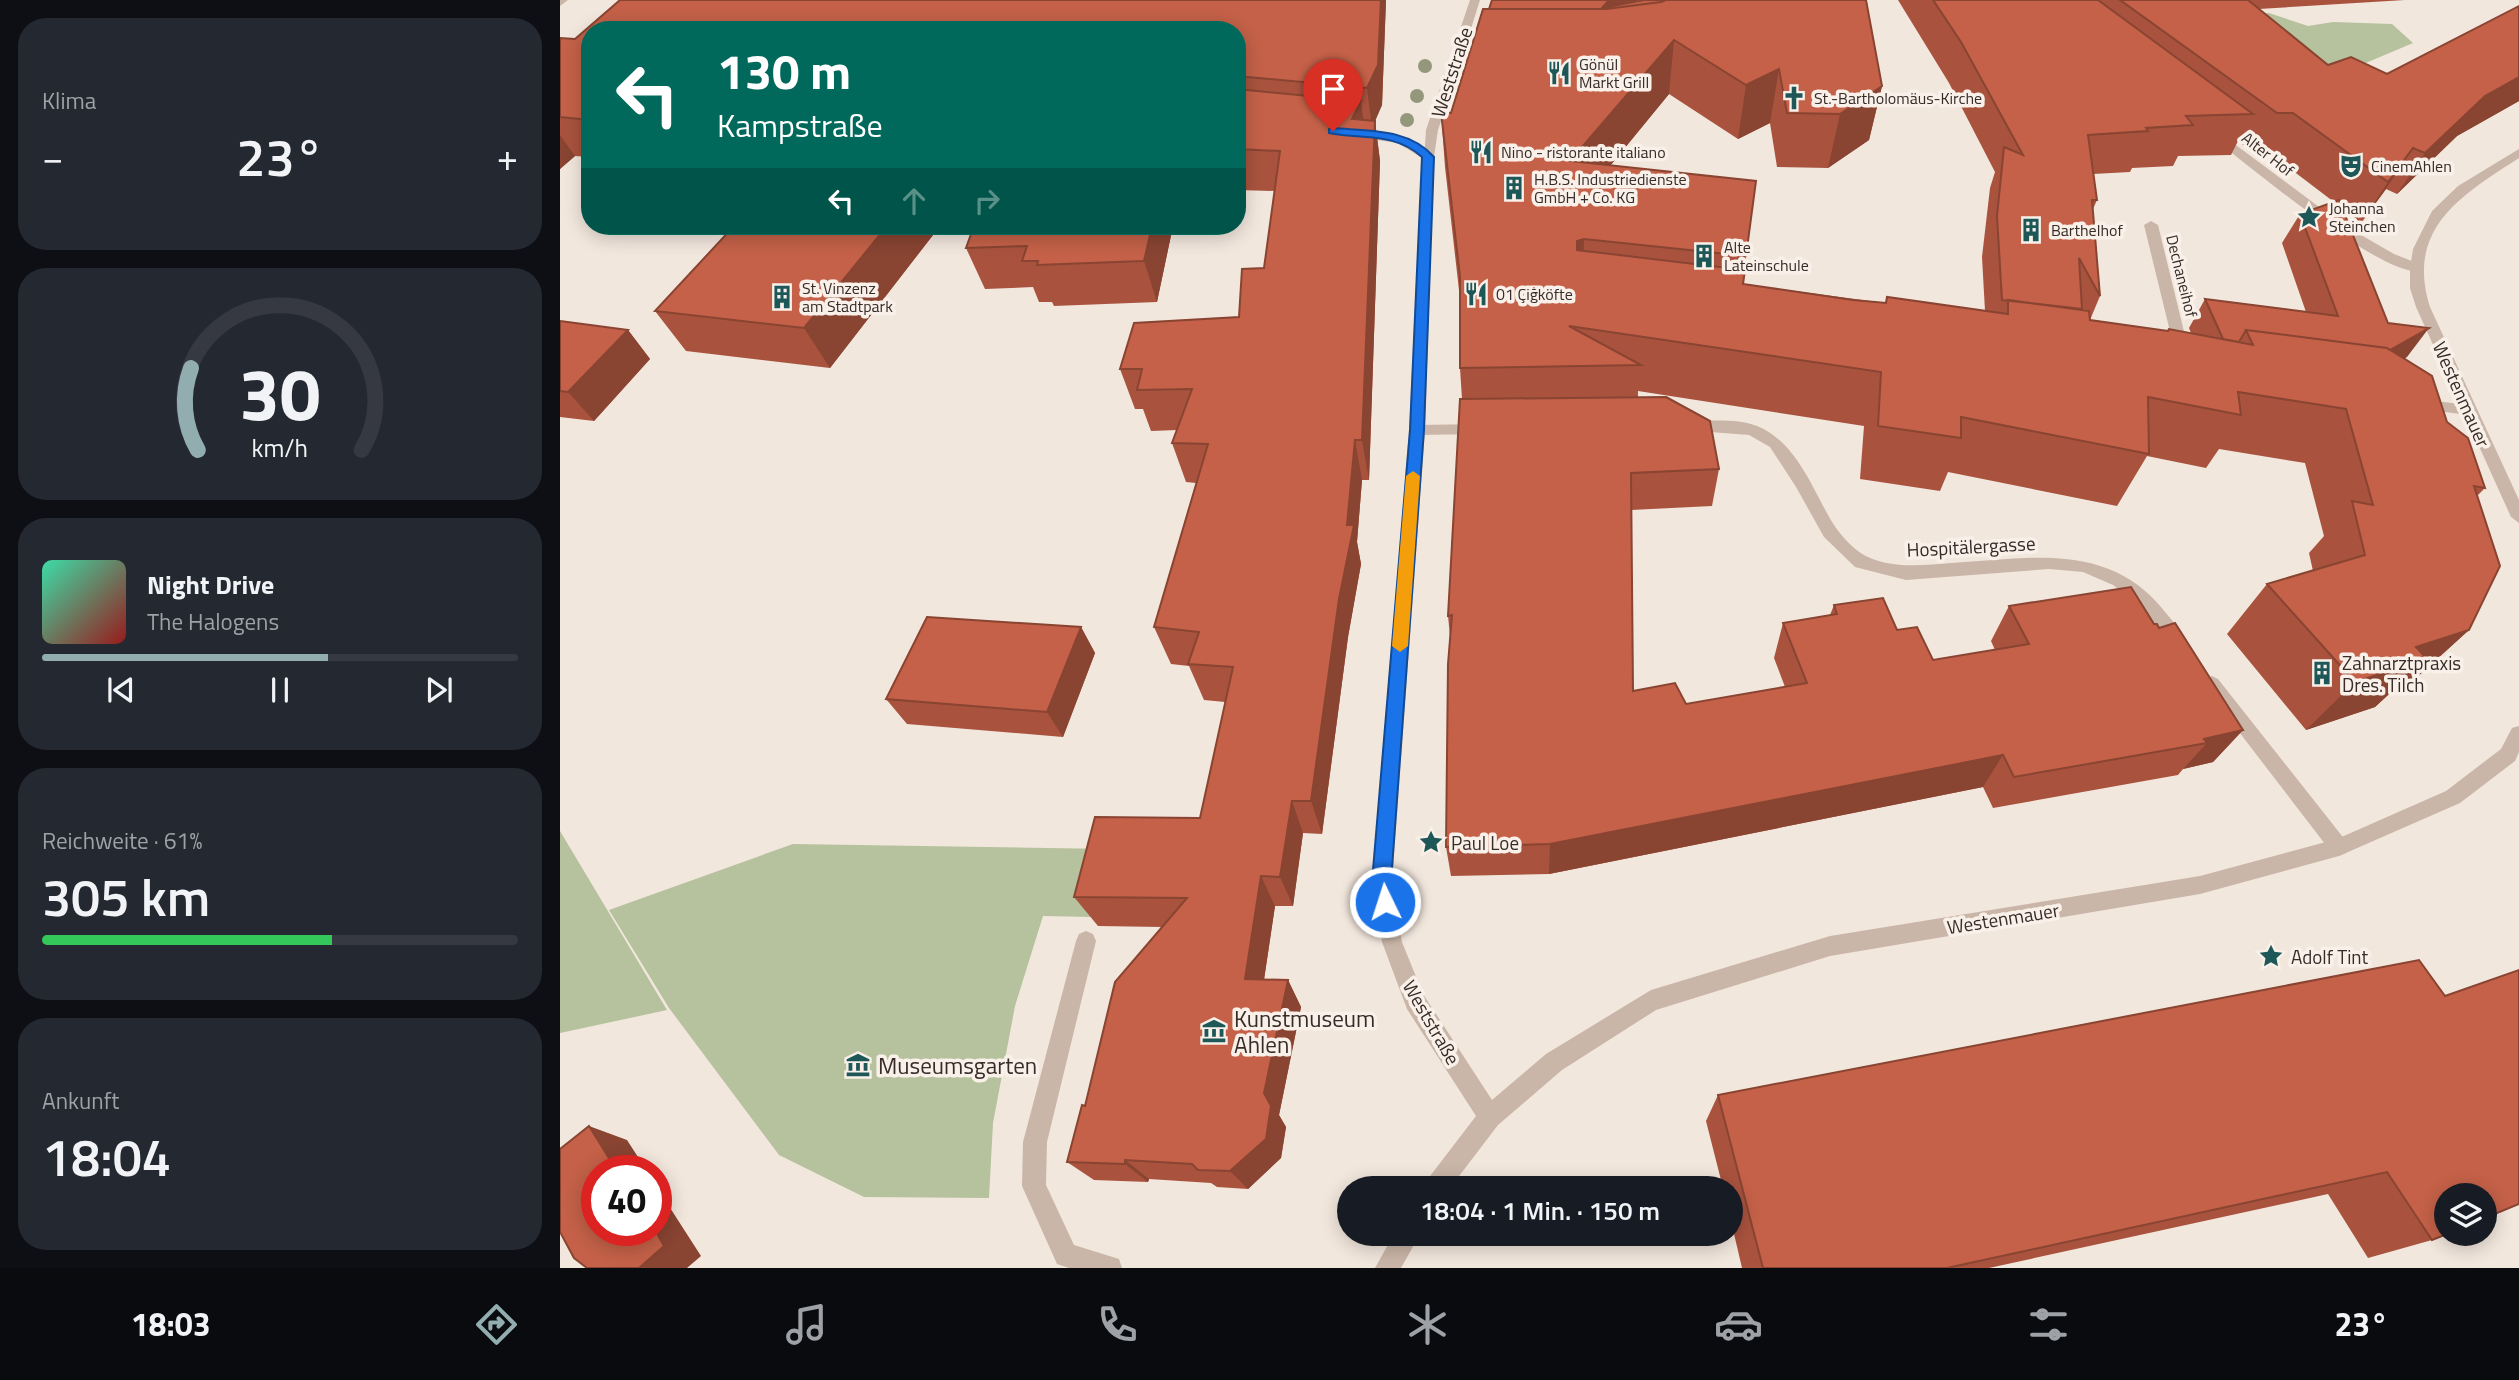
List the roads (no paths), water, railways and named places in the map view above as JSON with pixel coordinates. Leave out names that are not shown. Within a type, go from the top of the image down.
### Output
[{"type":"street","name":"Weststraße","points":[[1475,0],[1432,130],[1428,157],[1417,430],[1382,882],[1392,942],[1415,1000],[1490,1117]]},
{"type":"street","points":[[1457,54],[1507,55]]},
{"type":"street","name":"Alter Hof","points":[[2210,129],[2343,231],[2367,247],[2417,268]]},
{"type":"street","points":[[1344,132],[1391,136],[1413,143],[1428,157]]},
{"type":"street","points":[[2417,268],[2420,248],[2437,214],[2462,189],[2519,153]]},
{"type":"street","name":"Dechaneihof","points":[[2151,225],[2185,363]]},
{"type":"street","name":"Westenmauer","points":[[2417,268],[2417,288],[2423,307],[2519,517]]},
{"type":"street","points":[[2401,402],[2468,410]]},
{"type":"street","name":"Hospitälergasse","points":[[1672,426],[1753,429],[1775,443],[1802,483],[1830,533],[1861,562],[1906,573],[2049,563],[2085,566],[2119,580],[2148,602],[2339,847]]},
{"type":"street","points":[[1417,430],[1497,429]]},
{"type":"street","name":"Westenmauer","points":[[1490,1117],[1554,1062],[1651,1001],[1830,946],[2200,885],[2339,847],[2453,797],[2508,755],[2519,734]]},
{"type":"street","points":[[1086,941],[1035,1142],[1034,1186],[1066,1255],[1110,1268]]},
{"type":"street","points":[[1444,1176],[1490,1117]]},
{"type":"street","points":[[1387,1268],[1401,1246]]},
{"type":"place","name":"Gönül Markt Grill","points":[[1559,73]]},
{"type":"place","name":"St.-Bartholomäus-Kirche","points":[[1794,98]]},
{"type":"place","name":"Nino - ristorante italiano","points":[[1481,152]]},
{"type":"place","name":"CinemAhlen","points":[[2351,166]]},
{"type":"place","name":"H.B.S. Industriedienste GmbH + Co. KG","points":[[1514,188]]},
{"type":"place","name":"Johanna Steinchen","points":[[2309,217]]},
{"type":"place","name":"Barthelhof","points":[[2031,230]]},
{"type":"place","name":"Alte Lateinschule","points":[[1704,256]]},
{"type":"place","name":"01 Çiğköfte","points":[[1476,294]]},
{"type":"place","name":"St. Vinzenz am Stadtpark","points":[[782,297]]},
{"type":"place","name":"Zahnarztpraxis Dres. Tilch","points":[[2322,673]]},
{"type":"place","name":"Paul Loe","points":[[1431,842]]},
{"type":"place","name":"Adolf Tint","points":[[2271,956]]},
{"type":"place","name":"Kunstmuseum Ahlen","points":[[1214,1031]]},
{"type":"place","name":"Museumsgarten","points":[[858,1065]]}]
